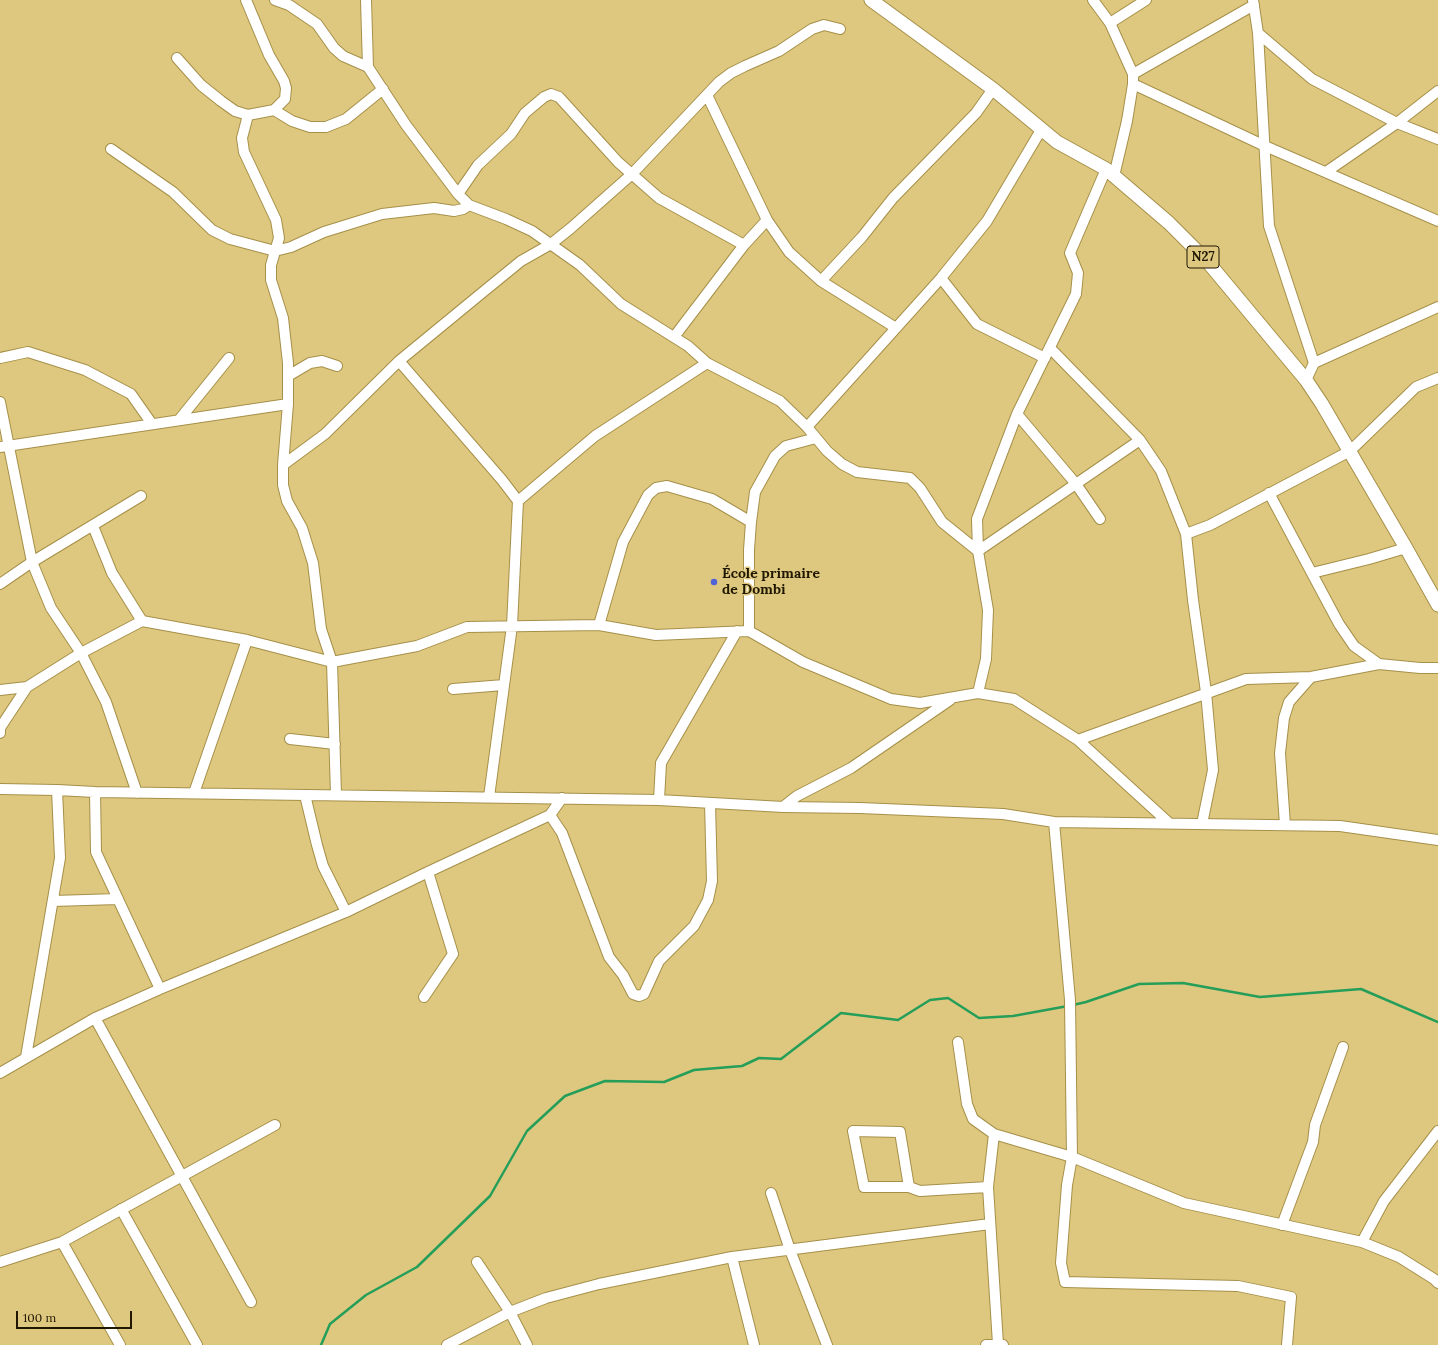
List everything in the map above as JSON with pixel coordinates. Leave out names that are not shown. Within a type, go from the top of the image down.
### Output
[{"type":"main road","name":"N27","points":[[871,0],[993,89],[1057,142],[1110,173],[1169,223],[1207,261],[1306,380],[1350,450],[1438,605]]},
{"type":"street","points":[[177,58],[201,85],[236,111],[248,116],[274,110],[285,99],[286,88],[284,80],[269,55],[246,0]]},
{"type":"street","points":[[275,0],[289,5],[317,24],[334,48],[344,56],[368,67],[406,125],[458,194],[469,205],[532,231],[580,265],[620,304],[688,346],[707,363],[780,401],[842,464],[857,472],[910,478],[920,488],[942,522],[978,551]]},
{"type":"street","points":[[366,0],[368,67]]},
{"type":"street","points":[[978,693],[986,659],[988,610],[978,551],[977,519],[1017,414],[1076,294],[1078,273],[1070,253],[1110,173],[1127,121],[1133,79],[1110,23],[1093,0]]},
{"type":"street","points":[[1110,23],[1146,0]]},
{"type":"street","points":[[1133,79],[1254,2],[1258,33],[1269,226],[1314,363]]},
{"type":"street","points":[[283,465],[325,434],[399,361],[521,261],[552,244],[632,174],[719,82],[731,73],[779,51],[812,29],[824,25],[840,29]]},
{"type":"street","points":[[1258,33],[1312,79],[1397,123],[1438,140]]},
{"type":"street","points":[[1133,79],[1265,146],[1438,221]]},
{"type":"street","points":[[274,110],[292,121],[310,126],[326,127],[346,119],[383,89]]},
{"type":"street","points":[[821,281],[862,237],[893,198],[976,113],[993,89]]},
{"type":"street","points":[[1326,172],[1397,123],[1438,91]]},
{"type":"street","points":[[458,194],[478,165],[511,134],[525,113],[544,96],[551,94],[558,97],[618,162],[659,198],[744,245]]},
{"type":"street","points":[[707,95],[767,220],[789,252],[821,281],[896,328]]},
{"type":"street","points":[[248,116],[242,138],[244,152],[276,220],[279,238],[271,265],[272,280],[283,318],[288,364],[288,404],[283,465],[284,485],[287,502],[302,528],[313,563],[321,630],[332,662],[336,795]]},
{"type":"street","points":[[807,427],[941,278],[987,221],[1042,130]]},
{"type":"street","points":[[111,148],[172,192],[212,230],[230,240],[276,251],[291,247],[324,232],[382,214],[434,208],[454,211],[464,209],[469,205]]},
{"type":"street","points":[[674,338],[744,245],[767,220]]},
{"type":"street","points":[[941,278],[977,324],[1045,358]]},
{"type":"street","points":[[1306,380],[1314,363],[1438,307]]},
{"type":"street","points":[[1050,348],[1140,440],[1161,471],[1186,534],[1193,600],[1206,692],[1213,770],[1202,824]]},
{"type":"street","points":[[0,358],[28,352],[84,370],[131,394],[152,424]]},
{"type":"street","points":[[179,420],[229,358]]},
{"type":"street","points":[[288,376],[310,363],[322,361],[337,366]]},
{"type":"street","points":[[399,361],[502,480],[518,501],[512,626],[489,797]]},
{"type":"street","points":[[518,501],[595,436],[707,363]]},
{"type":"street","points":[[1186,534],[1210,525],[1350,450],[1416,387],[1438,378]]},
{"type":"street","points":[[0,402],[4,446],[32,562],[51,608],[82,653],[106,702],[137,793]]},
{"type":"street","points":[[4,446],[288,404]]},
{"type":"street","points":[[1017,414],[1076,484],[1100,519]]},
{"type":"street","points":[[749,631],[749,550],[755,492],[775,456],[786,446],[816,438]]},
{"type":"street","points":[[978,551],[1140,440]]},
{"type":"street","points":[[599,625],[623,542],[648,495],[656,488],[667,486],[712,499],[751,522]]},
{"type":"street","points":[[1269,493],[1339,624],[1354,646],[1379,664]]},
{"type":"street","points":[[0,584],[32,562],[141,496]]},
{"type":"street","points":[[93,526],[112,573],[142,621]]},
{"type":"street","points":[[1312,573],[1406,548]]},
{"type":"street","points":[[0,733],[0,728],[27,687],[82,653],[142,621],[247,640],[332,662],[417,646],[467,627],[599,625],[656,635],[749,631],[803,662],[890,699],[920,703],[978,693],[1014,699],[1078,740],[1169,823]]},
{"type":"street","points":[[659,800],[661,763],[737,631]]},
{"type":"street","points":[[194,793],[247,640]]},
{"type":"street","points":[[1078,740],[1206,692],[1246,679],[1311,677],[1379,664],[1420,668],[1438,668]]},
{"type":"street","points":[[1284,825],[1280,753],[1284,718],[1289,702],[1311,677]]},
{"type":"street","points":[[453,689],[504,685]]},
{"type":"street","points":[[0,690],[27,687]]},
{"type":"street","points":[[784,807],[797,796],[851,768],[953,698]]},
{"type":"street","points":[[290,739],[335,744]]},
{"type":"street","points":[[0,789],[137,793],[659,800],[784,807],[860,808],[1003,814],[1054,822],[1340,826],[1438,840]]},
{"type":"street","points":[[26,1057],[60,858],[57,790]]},
{"type":"street","points":[[95,792],[96,852],[160,988]]},
{"type":"street","points":[[305,795],[323,866],[346,912]]},
{"type":"street","points":[[0,1073],[95,1018],[160,988],[346,912],[550,815],[562,798]]},
{"type":"street","points":[[550,815],[562,833],[609,957],[623,975],[633,994],[639,996],[644,994],[659,961],[694,926],[708,900],[712,881],[710,802]]},
{"type":"street","points":[[1054,822],[1070,1000],[1072,1157],[1067,1185],[1061,1263],[1065,1282],[1238,1286],[1290,1297],[1287,1345]]},
{"type":"street","points":[[424,997],[453,954],[428,872]]},
{"type":"street","points":[[53,901],[118,899]]},
{"type":"street","points":[[95,1018],[251,1302]]},
{"type":"street","points":[[958,1042],[967,1104],[973,1119],[994,1134],[1072,1157],[1184,1203],[1362,1242],[1399,1257],[1434,1278],[1438,1283]]},
{"type":"street","points":[[1282,1225],[1313,1142],[1315,1125],[1343,1047]]},
{"type":"street","points":[[0,1262],[62,1242],[275,1125]]},
{"type":"street","points":[[909,1187],[900,1132],[853,1131],[864,1187],[909,1187],[920,1191],[988,1187]]},
{"type":"street","points":[[1362,1242],[1384,1201],[1438,1131]]},
{"type":"street","points":[[986,1345],[1000,1345],[988,1187],[994,1134]]},
{"type":"street","points":[[771,1193],[790,1250],[827,1345]]},
{"type":"street","points":[[121,1209],[197,1345]]},
{"type":"street","points":[[447,1345],[510,1312],[546,1298],[599,1284],[732,1257],[990,1224]]},
{"type":"street","points":[[62,1242],[120,1345]]},
{"type":"street","points":[[732,1257],[754,1345]]},
{"type":"street","points":[[477,1262],[510,1312],[527,1345]]},
{"type":"waterway","points":[[1073,1005],[1139,984],[1183,983],[1260,997],[1361,989],[1438,1022]]},
{"type":"waterway","points":[[321,1345],[330,1324],[366,1295],[417,1267],[490,1196],[527,1131],[565,1096],[605,1081],[664,1082],[694,1070],[742,1066],[759,1058],[781,1059],[841,1013],[898,1020],[930,1000],[948,998],[979,1018],[1013,1016],[1068,1006]]},
{"type":"place","name":"École primaire de Dombi","points":[[714,582]]}]
